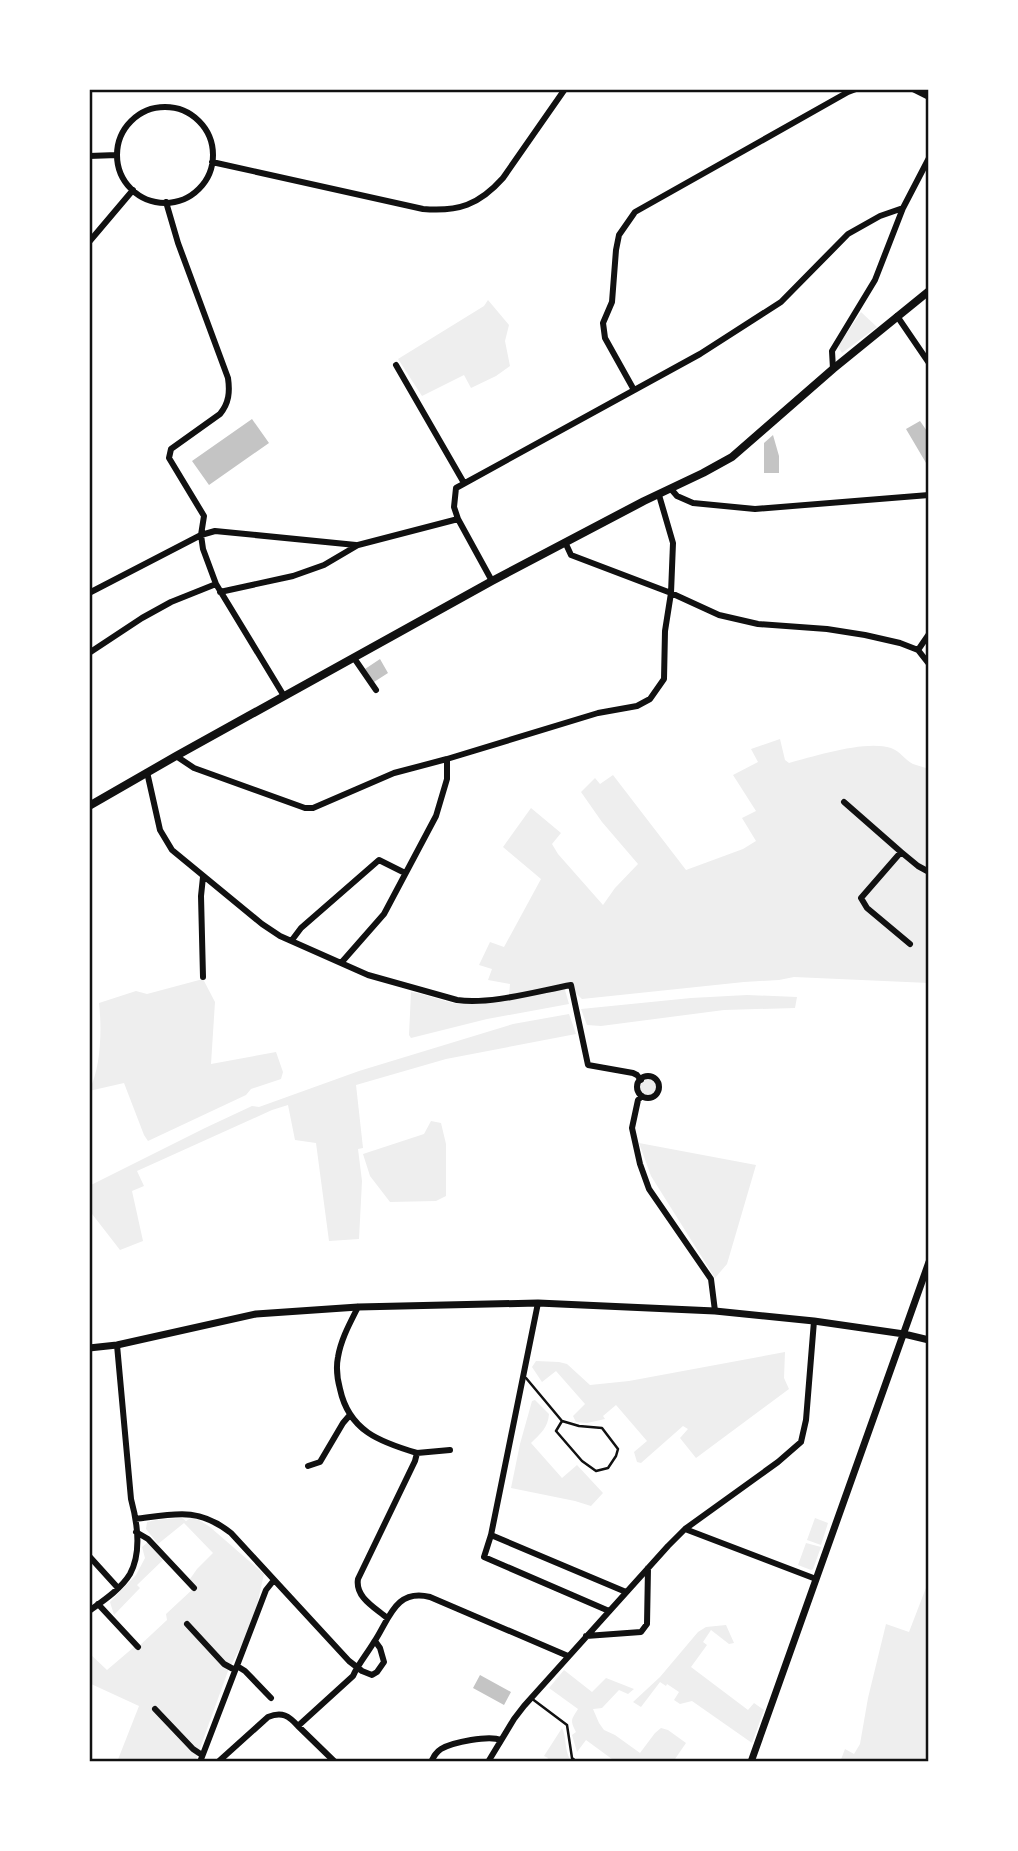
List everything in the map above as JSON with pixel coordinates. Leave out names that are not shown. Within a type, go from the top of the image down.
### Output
[{"type":"main road","points":[[89,806],[492,581],[732,457],[833,369],[929,291]]},
{"type":"street","points":[[212,162],[422,209],[455,209],[474,203],[503,178],[565,89]]},
{"type":"street","points":[[634,390],[605,338],[603,323],[612,302],[619,235],[635,212],[856,89]]},
{"type":"street","points":[[913,89],[929,97]]},
{"type":"street","points":[[167,107],[181,110],[204,127],[210,139],[212,162],[201,186],[182,199],[166,202],[149,200],[133,190],[122,176],[117,155],[120,139],[130,122],[153,108],[167,107]]},
{"type":"street","points":[[89,156],[117,155]]},
{"type":"street","points":[[833,369],[832,351],[875,281],[903,208],[929,158]]},
{"type":"street","points":[[89,242],[133,190]]},
{"type":"street","points":[[166,202],[178,243],[228,378],[229,396],[225,407],[204,426],[171,449],[169,458],[204,516],[201,535],[203,550],[216,584],[284,696]]},
{"type":"street","points":[[492,581],[458,519],[454,507],[456,488],[700,354],[781,302],[848,234],[880,216],[903,208]]},
{"type":"street","points":[[897,316],[929,363]]},
{"type":"street","points":[[396,365],[464,483]]},
{"type":"street","points":[[671,489],[677,496],[693,503],[755,509],[929,495]]},
{"type":"street","points":[[176,756],[194,768],[305,808],[313,808],[394,773],[598,713],[644,704],[657,692],[664,679],[665,631],[671,593],[673,543],[659,495]]},
{"type":"street","points":[[220,592],[293,576],[324,565],[358,545],[458,519]]},
{"type":"street","points":[[89,593],[201,535],[215,531],[358,545]]},
{"type":"street","points":[[565,542],[572,555],[671,593],[719,615],[758,624],[827,629],[900,643],[918,650],[929,664]]},
{"type":"street","points":[[89,653],[171,602],[216,584]]},
{"type":"street","points":[[918,650],[929,634]]},
{"type":"street","points":[[354,658],[376,691]]},
{"type":"street","points":[[341,963],[384,914],[436,816],[447,779],[447,759]]},
{"type":"street","points":[[147,772],[160,830],[172,850],[280,936],[368,975],[468,1002],[571,985],[588,1065],[633,1073],[641,1080]]},
{"type":"street","points":[[844,802],[901,852],[929,872]]},
{"type":"street","points":[[901,852],[861,898],[867,908],[910,944]]},
{"type":"street","points":[[292,940],[301,928],[379,860],[405,873]]},
{"type":"street","points":[[203,877],[203,977]]},
{"type":"street","points":[[653,1077],[659,1086],[657,1093],[652,1097],[642,1096],[638,1087],[641,1080],[653,1077]]},
{"type":"street","points":[[642,1096],[638,1100],[632,1128],[640,1164],[649,1189],[710,1279],[715,1311]]},
{"type":"street","points":[[751,1762],[929,1262]]},
{"type":"street","points":[[538,1303],[491,1535],[484,1557],[609,1611]]},
{"type":"street","points":[[89,1348],[117,1345],[256,1314],[358,1307],[538,1303],[715,1311],[814,1321],[929,1340]]},
{"type":"street","points":[[358,1307],[337,1360],[339,1385],[349,1416],[364,1430],[382,1441],[417,1454],[450,1450]]},
{"type":"street","points":[[488,1762],[514,1719],[531,1698],[685,1529],[778,1462],[801,1442],[806,1420],[814,1321]]},
{"type":"street","points":[[89,1611],[118,1588],[129,1576],[134,1564],[136,1519],[131,1499],[117,1345]]},
{"type":"street","points":[[308,1466],[320,1462],[342,1423],[349,1416]]},
{"type":"street","points":[[387,1618],[361,1596],[357,1588],[358,1579],[417,1454]]},
{"type":"street","points":[[136,1519],[176,1513],[197,1515],[217,1522],[231,1533],[357,1667],[372,1675],[384,1662],[375,1641]]},
{"type":"street","points":[[685,1529],[816,1579]]},
{"type":"street","points":[[136,1532],[148,1539],[194,1588]]},
{"type":"street","points":[[491,1535],[626,1592]]},
{"type":"street","points":[[89,1556],[118,1588]]},
{"type":"street","points":[[586,1636],[640,1632],[647,1624],[648,1568]]},
{"type":"street","points":[[155,1709],[201,1758],[266,1590],[274,1580]]},
{"type":"street","points":[[298,1726],[353,1676],[387,1618],[400,1603],[412,1596],[423,1595],[568,1656]]},
{"type":"street","points":[[98,1604],[138,1647]]},
{"type":"street","points":[[187,1624],[224,1664],[245,1671],[271,1698]]},
{"type":"street","points":[[218,1762],[268,1717],[278,1714],[285,1714],[335,1762]]},
{"type":"street","points":[[431,1762],[444,1747],[482,1738],[494,1737],[501,1740]]},
{"type":"lane","points":[[523,1375],[562,1421],[602,1428],[618,1449],[617,1456],[608,1468],[596,1471],[582,1461],[556,1432],[562,1421]]},
{"type":"lane","points":[[531,1698],[567,1726],[572,1758],[578,1762]]},
{"type":"shaded area","points":[[488,300],[509,325],[505,341],[510,366],[471,388],[464,375],[422,396],[398,359],[484,306]]},
{"type":"shaded area","points":[[861,312],[877,327],[842,353],[838,346]]},
{"type":"shaded area","points":[[780,739],[785,760],[789,763],[840,750],[880,746],[894,749],[913,764],[929,769],[929,983],[794,977],[582,999],[568,986],[565,990],[569,1004],[487,1019],[411,1038],[411,992],[459,1004],[509,996],[510,984],[488,980],[492,969],[479,965],[490,942],[504,947],[541,879],[503,847],[531,808],[561,833],[552,844],[603,905],[638,864],[602,822],[581,792],[595,778],[600,784],[613,775],[686,870],[743,849],[756,841],[742,818],[756,811],[733,775],[758,762],[751,749]]},
{"type":"shaded area","points":[[203,979],[215,1002],[211,1064],[276,1052],[283,1072],[281,1079],[251,1089],[246,1095],[148,1141],[124,1083],[89,1091],[100,1048],[99,1003],[136,991],[147,994]]},
{"type":"shaded area","points":[[747,995],[797,997],[795,1008],[724,1010],[601,1026],[587,1025],[581,1009],[691,998]]},
{"type":"shaded area","points":[[569,1014],[576,1034],[446,1059],[356,1085],[363,1148],[358,1149],[362,1181],[359,1239],[329,1241],[316,1143],[295,1140],[288,1105],[137,1171],[144,1186],[132,1191],[143,1241],[120,1250],[89,1210],[89,1186],[252,1106],[259,1107],[359,1071],[513,1024]]},
{"type":"shaded area","points":[[648,1076],[658,1083],[659,1087],[652,1097],[648,1098],[638,1091],[637,1087],[644,1077]]},
{"type":"shaded area","points":[[431,1121],[441,1123],[446,1144],[446,1196],[436,1201],[390,1202],[370,1176],[363,1154],[424,1134]]},
{"type":"shaded area","points":[[639,1143],[756,1165],[727,1264],[715,1278],[651,1176]]},
{"type":"shaded area","points":[[785,1352],[784,1378],[789,1389],[696,1458],[680,1438],[688,1429],[683,1426],[641,1463],[637,1462],[634,1452],[647,1441],[616,1405],[603,1416],[605,1419],[587,1423],[576,1422],[573,1416],[585,1404],[556,1371],[542,1382],[532,1367],[536,1361],[567,1364],[590,1385],[629,1381]]},
{"type":"shaded area","points":[[535,1400],[549,1414],[545,1427],[531,1443],[562,1478],[577,1465],[603,1493],[591,1506],[511,1488],[520,1444],[532,1401]]},
{"type":"shaded area","points":[[182,1518],[186,1521],[191,1518],[199,1520],[210,1527],[264,1574],[253,1623],[228,1671],[195,1762],[117,1762],[139,1706],[89,1683],[89,1653],[107,1670],[134,1647],[138,1647],[167,1620],[166,1614],[194,1588],[190,1579],[213,1553],[184,1523],[158,1544],[146,1529],[147,1522]]},
{"type":"shaded area","points":[[815,1518],[828,1523],[821,1545],[807,1540]]},
{"type":"shaded area","points":[[148,1542],[163,1560],[137,1585],[140,1588],[114,1615],[110,1602],[136,1575],[145,1558],[142,1547]]},
{"type":"shaded area","points":[[806,1543],[821,1547],[811,1570],[798,1565]]},
{"type":"shaded area","points":[[929,1580],[929,1762],[840,1762],[845,1749],[854,1754],[860,1744],[886,1624],[909,1632]]},
{"type":"shaded area","points":[[726,1625],[734,1643],[729,1644],[711,1630],[703,1642],[707,1645],[691,1667],[748,1710],[754,1703],[764,1710],[752,1743],[692,1701],[680,1704],[674,1700],[679,1692],[667,1684],[666,1686],[660,1682],[641,1707],[633,1702],[660,1677],[698,1632],[706,1627]]},
{"type":"shaded area","points":[[564,1670],[592,1692],[606,1678],[634,1689],[628,1694],[619,1690],[602,1708],[593,1709],[599,1723],[604,1730],[640,1753],[661,1728],[668,1730],[686,1743],[675,1759],[678,1762],[616,1762],[586,1740],[577,1752],[572,1735],[576,1732],[572,1720],[578,1709],[549,1688]]},
{"type":"shaded area","points":[[562,1728],[569,1762],[546,1762],[548,1758],[544,1756]]},
{"type":"building","points":[[252,419],[269,443],[209,485],[192,461]]},
{"type":"building","points":[[920,421],[929,434],[929,468],[906,429]]},
{"type":"building","points":[[773,435],[779,456],[779,473],[764,473],[764,443]]},
{"type":"building","points":[[380,659],[388,673],[374,682],[365,669]]},
{"type":"building","points":[[480,1675],[511,1692],[504,1705],[473,1688]]}]
